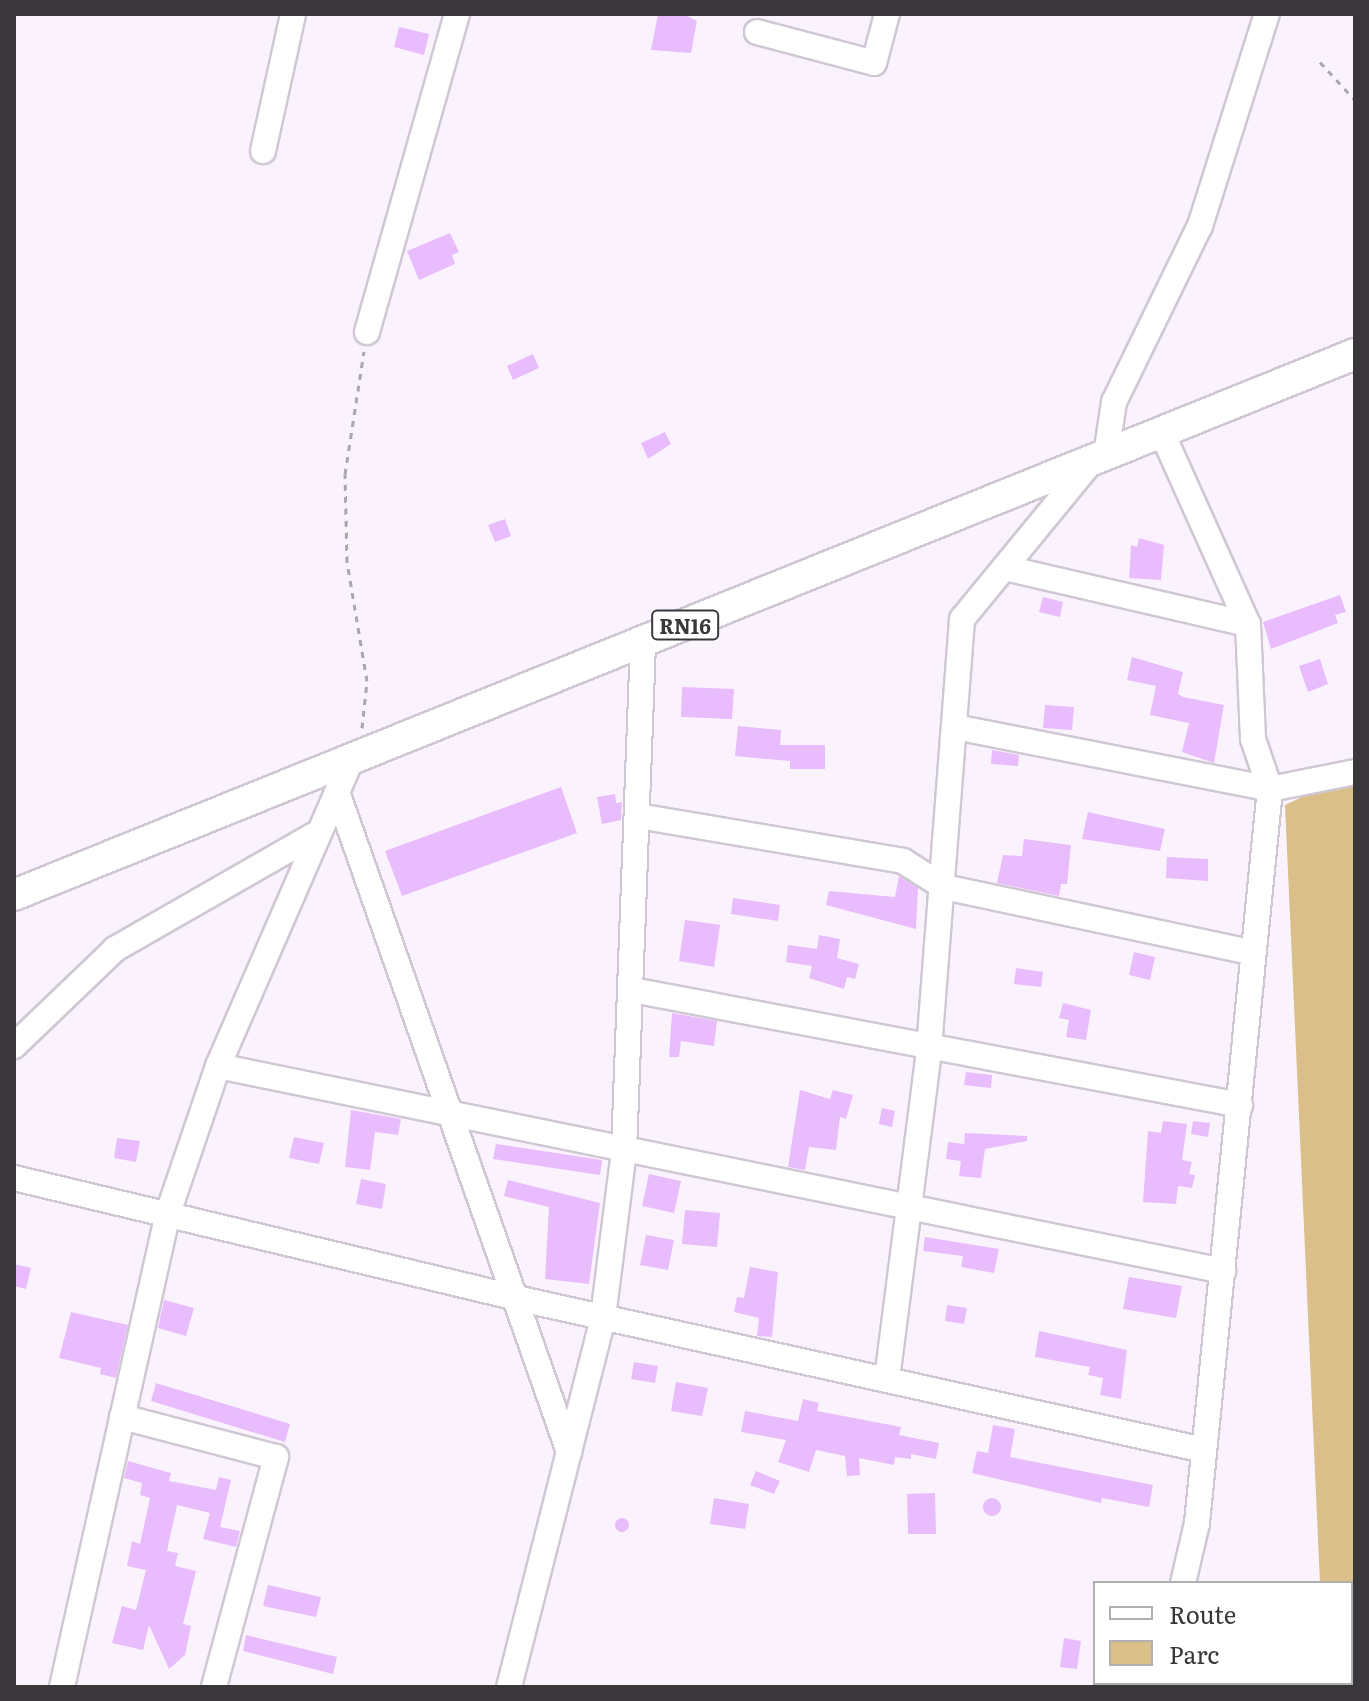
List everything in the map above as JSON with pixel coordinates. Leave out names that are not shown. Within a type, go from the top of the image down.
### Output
[{"type":"main road","name":"RN16","points":[[14,895],[1355,354]]},
{"type":"street","points":[[263,151],[293,14]]},
{"type":"street","points":[[367,332],[457,14]]},
{"type":"street","points":[[757,32],[874,63],[887,14]]},
{"type":"street","points":[[887,1379],[929,1049],[944,887],[962,619],[1099,458],[1114,402],[1200,226],[1267,14]]},
{"type":"street","points":[[1162,433],[1248,624],[1253,739],[1270,789],[1251,952],[1240,1105],[1197,1523],[1183,1581]]},
{"type":"street","points":[[1005,568],[1248,624]]},
{"type":"street","points":[[509,1687],[603,1317],[624,1151],[643,642]]},
{"type":"street","points":[[955,727],[1270,789],[1355,772]]},
{"type":"street","points":[[62,1687],[168,1213],[218,1066],[314,835],[351,760]]},
{"type":"street","points":[[337,792],[569,1452]]},
{"type":"street","points":[[638,816],[903,861],[944,887],[1251,952]]},
{"type":"street","points":[[14,1046],[115,949],[314,835]]},
{"type":"street","points":[[632,990],[929,1049],[1240,1105]]},
{"type":"street","points":[[218,1066],[907,1210],[1223,1271]]},
{"type":"street","points":[[14,1178],[515,1297],[1204,1450]]},
{"type":"street","points":[[122,1417],[276,1457],[214,1687]]},
{"type":"path","points":[[1320,62],[1355,100]]},
{"type":"path","points":[[351,760],[365,721],[367,681],[347,562],[345,474],[367,332]]},
{"type":"green space","points":[[1342,778],[1355,788],[1355,1687],[1324,1687],[1353,1685],[1353,1581],[1320,1581],[1285,805]]},
{"type":"building","points":[[658,14],[684,14],[697,21],[691,53],[651,50]]},
{"type":"building","points":[[399,27],[429,34],[424,55],[394,47]]},
{"type":"building","points":[[450,233],[459,252],[452,255],[455,264],[419,280],[407,251]]},
{"type":"building","points":[[533,354],[539,368],[513,380],[507,366]]},
{"type":"building","points":[[665,432],[671,444],[648,459],[641,443]]},
{"type":"building","points":[[505,519],[511,536],[495,542],[488,525]]},
{"type":"building","points":[[1139,538],[1164,545],[1161,580],[1129,578],[1131,545],[1137,547]]},
{"type":"building","points":[[1340,595],[1346,612],[1335,615],[1338,623],[1271,649],[1263,622]]},
{"type":"building","points":[[1043,597],[1063,602],[1060,617],[1039,612]]},
{"type":"building","points":[[1132,657],[1183,672],[1178,694],[1183,697],[1224,705],[1214,763],[1182,752],[1189,723],[1150,715],[1156,686],[1127,680]]},
{"type":"building","points":[[1320,659],[1328,684],[1308,692],[1299,666]]},
{"type":"building","points":[[682,687],[734,689],[732,719],[681,717]]},
{"type":"building","points":[[1045,705],[1074,707],[1072,730],[1043,728]]},
{"type":"building","points":[[738,726],[781,730],[780,745],[825,745],[825,769],[790,769],[790,761],[735,756]]},
{"type":"building","points":[[992,750],[1019,755],[1018,766],[991,764]]},
{"type":"building","points":[[561,787],[577,833],[402,896],[385,851]]},
{"type":"building","points":[[615,794],[616,803],[622,802],[621,820],[602,824],[597,797]]},
{"type":"building","points":[[1088,812],[1165,829],[1160,851],[1082,839]]},
{"type":"building","points":[[1024,839],[1071,845],[1067,884],[1061,884],[1059,896],[997,883],[1003,855],[1022,856]]},
{"type":"building","points":[[1167,857],[1208,859],[1208,881],[1166,878]]},
{"type":"building","points":[[899,876],[918,888],[916,929],[826,905],[829,891],[895,897]]},
{"type":"building","points":[[733,898],[780,905],[778,921],[731,914]]},
{"type":"building","points":[[685,920],[720,925],[714,967],[679,961]]},
{"type":"building","points":[[819,935],[840,939],[837,958],[859,964],[855,979],[847,977],[844,989],[809,978],[812,966],[786,962],[788,945],[817,949]]},
{"type":"building","points":[[1134,952],[1155,957],[1150,980],[1129,975]]},
{"type":"building","points":[[1016,968],[1043,972],[1041,987],[1014,984]]},
{"type":"building","points":[[1063,1003],[1091,1010],[1086,1040],[1066,1037],[1069,1020],[1059,1018]]},
{"type":"building","points":[[672,1013],[717,1021],[714,1046],[681,1041],[679,1057],[669,1057]]},
{"type":"building","points":[[966,1072],[992,1075],[991,1088],[964,1085]]},
{"type":"building","points":[[800,1090],[830,1099],[833,1090],[853,1095],[846,1119],[840,1117],[836,1150],[809,1147],[805,1170],[788,1167]]},
{"type":"building","points":[[882,1108],[895,1111],[892,1127],[879,1124]]},
{"type":"building","points":[[351,1110],[401,1119],[398,1135],[375,1132],[370,1170],[345,1167]]},
{"type":"building","points":[[1163,1121],[1187,1124],[1182,1160],[1192,1162],[1189,1174],[1195,1175],[1192,1188],[1178,1186],[1176,1204],[1143,1202],[1148,1131],[1161,1133]]},
{"type":"building","points":[[1193,1121],[1210,1123],[1208,1137],[1191,1134]]},
{"type":"building","points":[[965,1133],[1027,1136],[1027,1141],[985,1149],[981,1178],[959,1176],[961,1161],[946,1159],[948,1142],[964,1144]]},
{"type":"building","points":[[294,1137],[324,1143],[319,1164],[289,1158]]},
{"type":"building","points":[[117,1138],[140,1141],[136,1162],[114,1158]]},
{"type":"building","points":[[496,1144],[602,1160],[600,1175],[493,1159]]},
{"type":"building","points":[[649,1174],[681,1181],[674,1213],[642,1206]]},
{"type":"building","points":[[361,1179],[386,1184],[382,1209],[356,1204]]},
{"type":"building","points":[[508,1180],[600,1203],[589,1284],[545,1279],[549,1207],[504,1196]]},
{"type":"building","points":[[685,1210],[720,1213],[717,1247],[682,1244]]},
{"type":"building","points":[[646,1235],[674,1240],[668,1270],[640,1265]]},
{"type":"building","points":[[925,1237],[999,1249],[994,1273],[961,1267],[963,1256],[923,1251]]},
{"type":"building","points":[[14,1264],[31,1268],[26,1289],[14,1286]]},
{"type":"building","points":[[750,1267],[778,1272],[772,1337],[757,1336],[759,1318],[734,1312],[737,1297],[744,1298]]},
{"type":"building","points":[[1129,1277],[1182,1286],[1176,1318],[1123,1309]]},
{"type":"building","points":[[164,1300],[194,1308],[186,1336],[158,1328]]},
{"type":"building","points":[[947,1305],[967,1308],[964,1324],[945,1321]]},
{"type":"building","points":[[71,1312],[128,1325],[116,1378],[100,1374],[101,1368],[59,1358]]},
{"type":"building","points":[[1039,1331],[1127,1350],[1121,1399],[1100,1395],[1103,1378],[1088,1375],[1090,1367],[1035,1357]]},
{"type":"building","points":[[634,1362],[658,1366],[655,1383],[631,1379]]},
{"type":"building","points":[[676,1382],[708,1388],[702,1416],[671,1411]]},
{"type":"building","points":[[156,1383],[290,1424],[285,1442],[151,1401]]},
{"type":"building","points":[[803,1399],[819,1403],[817,1411],[901,1427],[899,1435],[939,1443],[936,1459],[911,1454],[911,1459],[895,1457],[894,1465],[859,1458],[860,1475],[847,1476],[845,1456],[816,1450],[809,1472],[778,1462],[786,1440],[741,1432],[745,1411],[798,1421]]},
{"type":"building","points":[[993,1425],[1015,1429],[1010,1457],[1153,1485],[1149,1507],[1102,1498],[1101,1503],[972,1473],[977,1451],[988,1453]]},
{"type":"building","points":[[128,1461],[171,1473],[169,1481],[216,1490],[219,1477],[231,1480],[220,1527],[240,1531],[236,1547],[203,1539],[210,1513],[177,1505],[167,1551],[178,1553],[175,1566],[196,1571],[183,1624],[191,1626],[185,1655],[169,1669],[149,1625],[143,1650],[112,1643],[122,1606],[136,1610],[146,1570],[127,1566],[132,1541],[140,1544],[150,1498],[140,1495],[142,1483],[124,1478]]},
{"type":"building","points":[[756,1471],[780,1481],[774,1494],[750,1485]]},
{"type":"building","points":[[935,1493],[936,1534],[908,1534],[907,1494]]},
{"type":"building","points":[[714,1498],[749,1504],[745,1529],[710,1524]]},
{"type":"building","points":[[992,1498],[1001,1507],[992,1516],[983,1507]]},
{"type":"building","points":[[622,1518],[629,1525],[622,1532],[615,1525]]},
{"type":"building","points":[[268,1585],[321,1597],[316,1617],[263,1606]]},
{"type":"building","points":[[246,1635],[337,1657],[333,1674],[243,1651]]},
{"type":"building","points":[[1064,1638],[1081,1641],[1077,1669],[1060,1667]]}]
